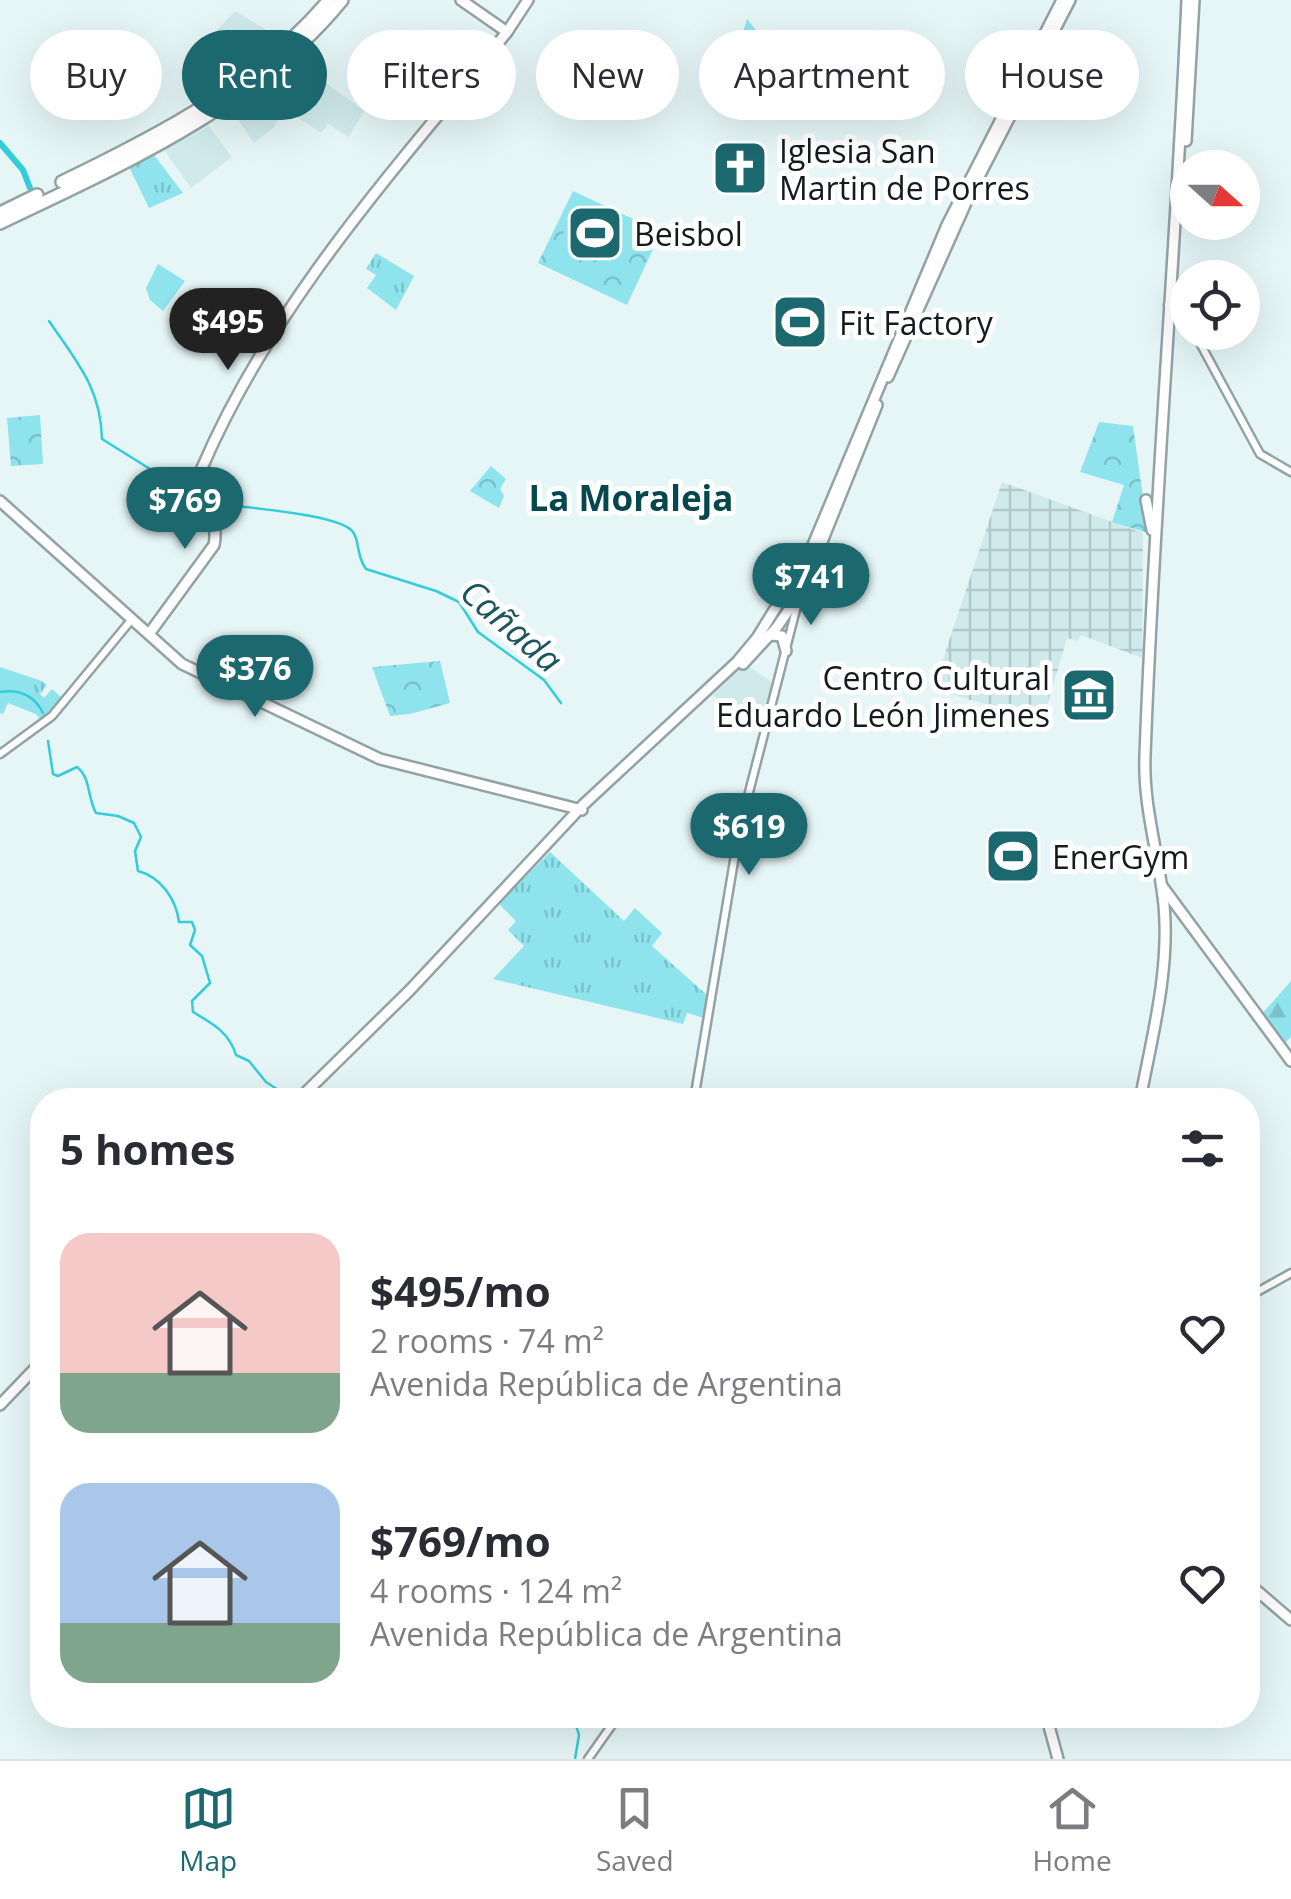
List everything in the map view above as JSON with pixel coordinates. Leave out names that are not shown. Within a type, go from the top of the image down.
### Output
[{"type":"highway","points":[[0,212],[201,106],[275,57],[328,0]]},
{"type":"highway","points":[[0,224],[158,144],[242,94],[303,43],[342,0]]},
{"type":"main road","points":[[461,0],[504,30]]},
{"type":"main road","points":[[508,30],[528,0]]},
{"type":"main road","points":[[739,664],[810,552],[962,191],[1062,0]]},
{"type":"main road","points":[[315,1088],[375,1030],[378,1022],[598,790],[776,633],[793,609],[888,375],[970,194],[1070,0]]},
{"type":"main road","points":[[1178,260],[1190,0]]},
{"type":"main road","points":[[213,521],[180,509],[197,500],[205,462],[276,327],[435,120]]},
{"type":"main road","points":[[1142,1088],[1165,957],[1160,883],[1144,771],[1170,332]]},
{"type":"main road","points":[[149,634],[214,545],[213,521],[202,482]]},
{"type":"main road","points":[[1146,500],[1155,548]]},
{"type":"main road","points":[[0,501],[182,664],[380,758],[582,810]]},
{"type":"main road","points":[[775,609],[784,603],[793,609]]},
{"type":"main road","points":[[775,609],[776,633],[786,651]]},
{"type":"main road","points":[[1160,883],[1291,1061]]},
{"type":"main road","points":[[0,1406],[30,1374]]},
{"type":"main road","points":[[1260,1593],[1291,1620]]},
{"type":"main road","points":[[1050,1728],[1058,1759]]},
{"type":"street","points":[[1204,350],[1260,454],[1291,472]]},
{"type":"street","points":[[696,1088],[737,844],[793,609]]},
{"type":"street","points":[[0,754],[52,716],[133,618]]},
{"type":"street","points":[[1260,1291],[1291,1274]]},
{"type":"street","points":[[588,1758],[610,1728]]},
{"type":"shaded area","points":[[235,11],[267,30],[217,30]]},
{"type":"shaded area","points":[[327,84],[347,98],[347,120],[359,120],[349,137],[328,124],[321,133],[302,120],[327,120]]},
{"type":"shaded area","points":[[238,120],[278,120],[273,128],[254,143]]},
{"type":"shaded area","points":[[209,126],[232,157],[191,188],[164,150]]},
{"type":"shaded area","points":[[1002,482],[1143,533],[1142,658],[1081,635],[1078,641],[1067,638],[1044,716],[1031,712],[1029,717],[933,689]]},
{"type":"shaded area","points":[[745,664],[772,682],[765,710],[751,702],[741,722],[713,695]]},
{"type":"green space","points":[[747,19],[756,30],[744,30]]},
{"type":"green space","points":[[154,155],[183,193],[149,208],[129,167]]},
{"type":"green space","points":[[573,191],[661,232],[627,305],[538,263]]},
{"type":"green space","name":"Beisbol","points":[[578,201],[631,226],[617,244],[587,259],[566,254],[557,246]]},
{"type":"green space","points":[[376,253],[414,276],[396,310],[367,288],[376,275],[366,269]]},
{"type":"green space","points":[[158,264],[185,281],[163,311],[150,300],[146,288]]},
{"type":"green space","points":[[40,415],[43,464],[11,466],[7,418]]},
{"type":"green space","points":[[1099,422],[1133,426],[1148,533],[1112,522],[1124,485],[1080,472]]},
{"type":"green space","points":[[491,466],[506,479],[500,489],[504,496],[499,508],[470,491]]},
{"type":"green space","points":[[440,661],[450,703],[390,716],[372,667]]},
{"type":"green space","points":[[0,667],[42,681],[47,685],[40,694],[44,698],[52,689],[62,698],[41,720],[36,714],[8,703],[0,713]]},
{"type":"green space","points":[[550,852],[624,921],[635,908],[662,933],[652,946],[708,996],[704,1018],[687,1013],[683,1024],[493,979],[524,946],[508,930],[516,921],[499,904]]},
{"type":"green space","points":[[1291,981],[1291,1037],[1284,1044],[1262,1014]]},
{"type":"waterway","points":[[0,143],[23,170],[30,188]]},
{"type":"waterway","name":"Cañada","points":[[49,321],[92,390],[102,439],[150,469],[166,488],[194,498]]},
{"type":"waterway","name":"Cañada","points":[[221,504],[312,516],[345,526],[355,536],[366,569],[459,602],[478,632],[544,680],[561,703]]},
{"type":"waterway","points":[[0,692],[26,695],[43,713]]},
{"type":"waterway","points":[[48,741],[53,774],[58,776],[77,767],[85,777],[96,813],[134,823],[141,837],[135,851],[138,871],[154,878],[166,890],[179,922],[192,922],[195,930],[190,945],[202,956],[210,983],[192,1001],[193,1012],[219,1029],[236,1055],[249,1061],[275,1088]]},
{"type":"waterway","points":[[575,1759],[577,1728]]},
{"type":"place","name":"Iglesia San Martin de Porres","points":[[740,168]]},
{"type":"place","name":"Beisbol","points":[[595,233]]},
{"type":"place","name":"Fit Factory","points":[[800,322]]},
{"type":"place","name":"Centro Cultural Eduardo León Jimenes","points":[[1089,695]]},
{"type":"place","name":"EnerGym","points":[[1013,856]]},
{"type":"district","name":"La Moraleja","points":[[631,497]]}]
